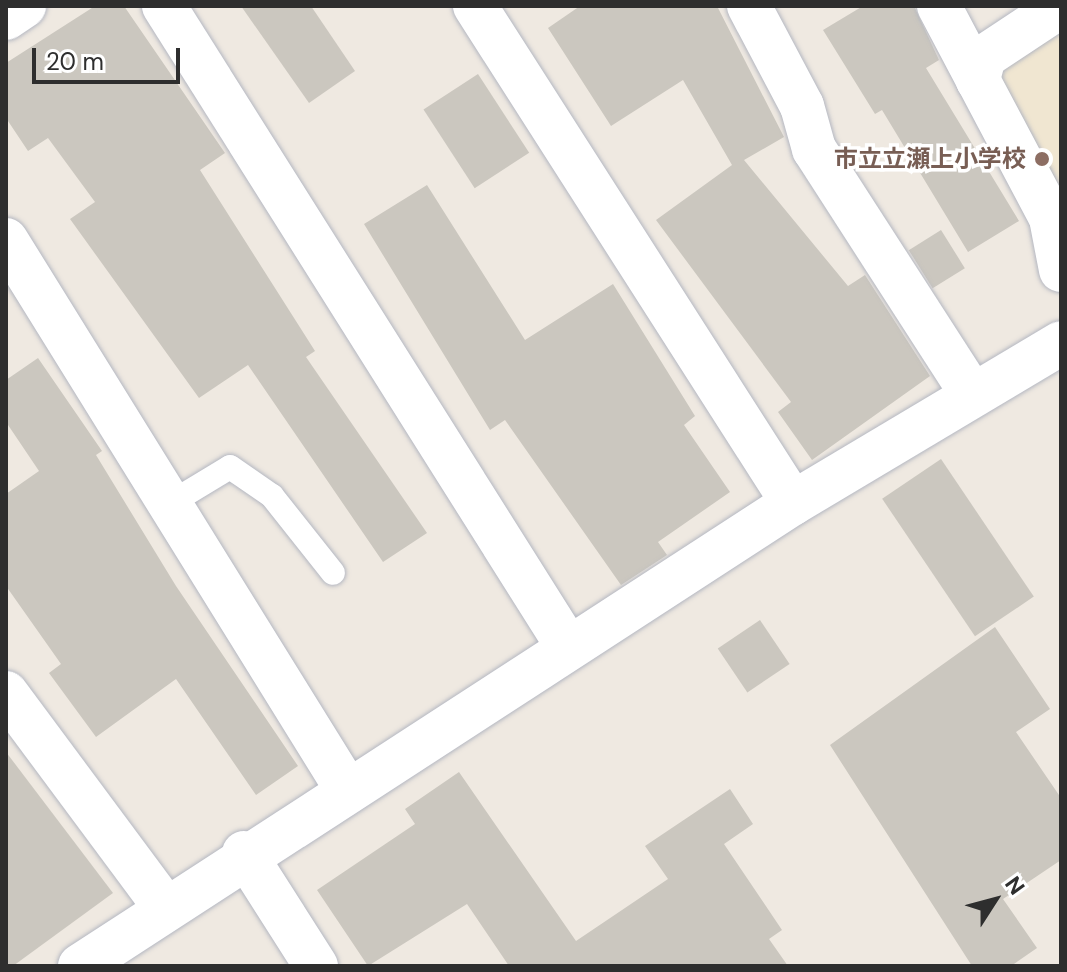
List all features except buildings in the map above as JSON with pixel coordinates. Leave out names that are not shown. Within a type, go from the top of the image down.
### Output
[{"type":"street","points":[[6,18],[24,6]]},
{"type":"street","points":[[164,6],[568,647]]},
{"type":"street","points":[[475,6],[793,503]]},
{"type":"street","points":[[749,6],[802,106],[814,149],[971,393]]},
{"type":"street","points":[[939,6],[1051,218],[1061,270]]},
{"type":"street","points":[[978,80],[984,57],[1061,6]]},
{"type":"street","points":[[6,240],[346,788]]},
{"type":"street","points":[[80,966],[244,853],[793,503],[971,393],[1061,343]]},
{"type":"street","points":[[6,693],[165,907]]},
{"type":"street","points":[[244,853],[316,966]]},
{"type":"lane","points":[[169,504],[230,467],[272,496],[333,573]]},
{"type":"shaded area","name":"市立立瀬上小学校","points":[[1061,25],[1061,246],[992,71]]},
{"type":"place","name":"市立立瀬上小学校","points":[[1042,159]]}]
